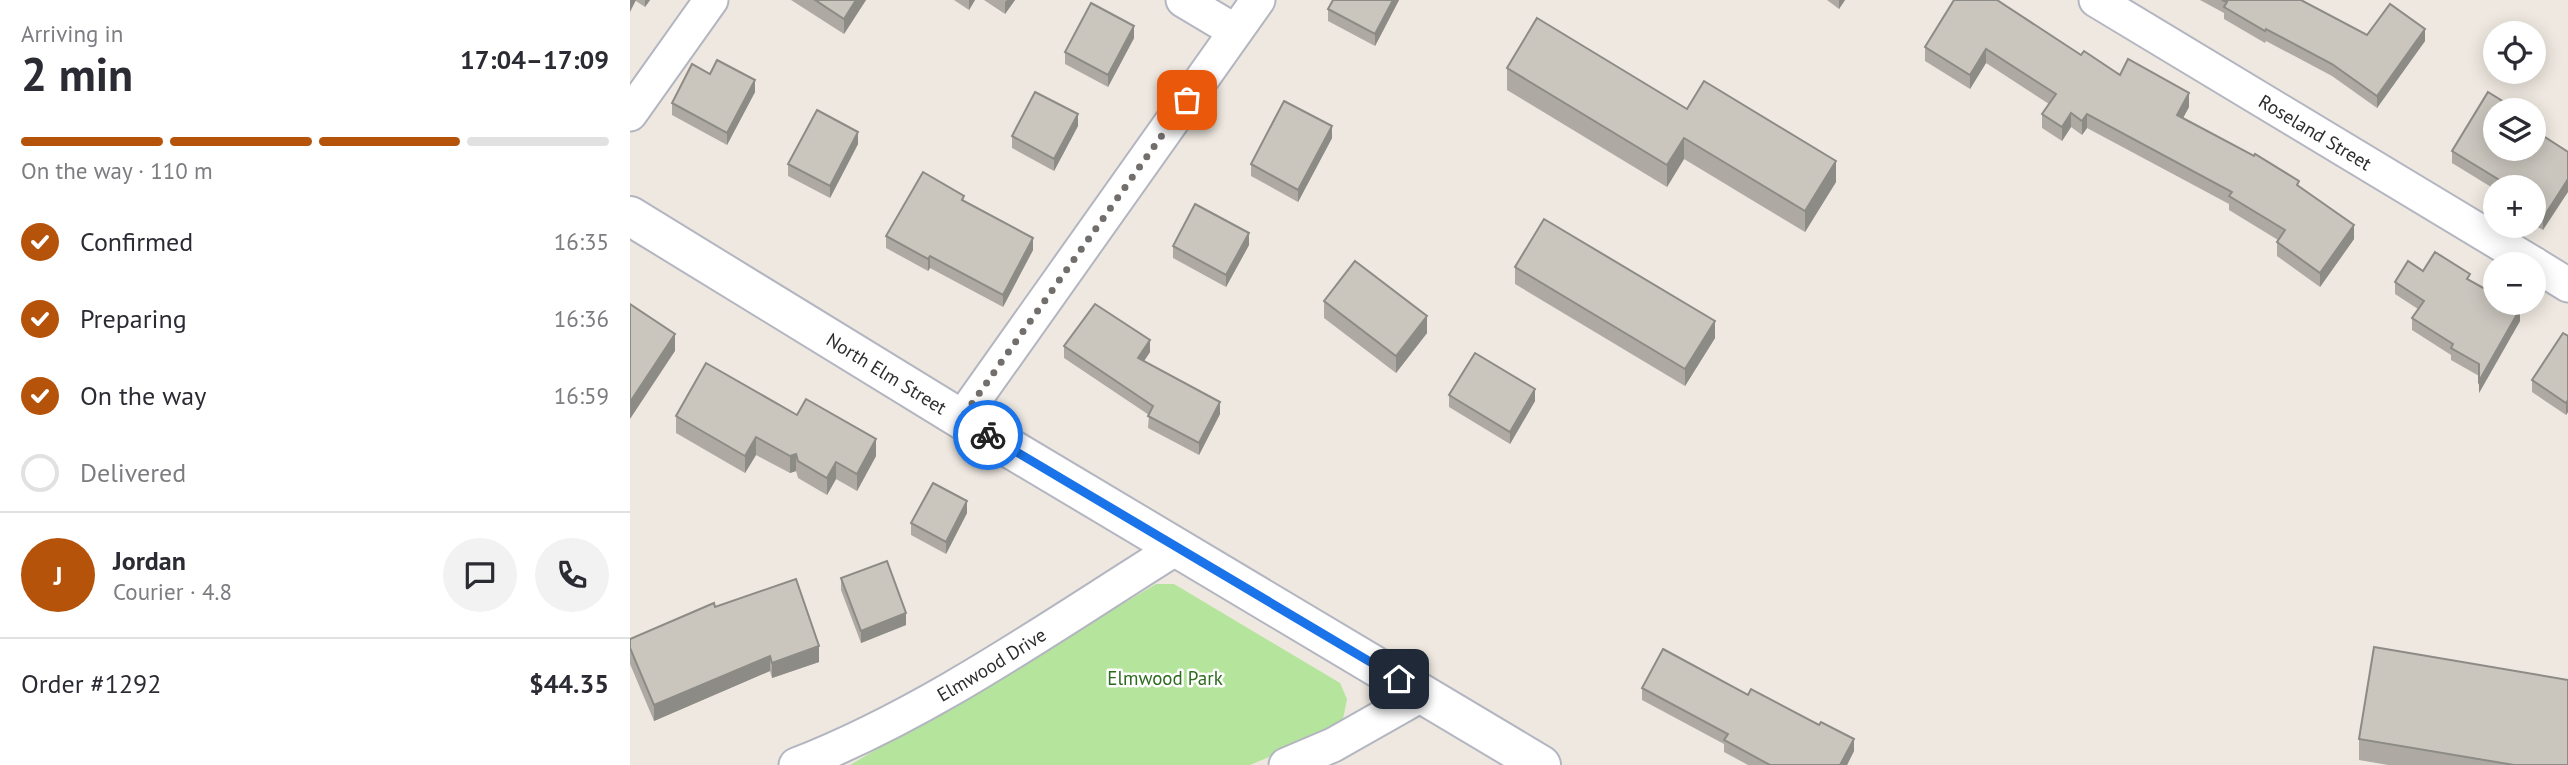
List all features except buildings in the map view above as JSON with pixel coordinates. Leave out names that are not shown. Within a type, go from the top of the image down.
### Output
[{"type":"main road","name":"North Elm Street","points":[[630,216],[961,419],[1541,765]]},
{"type":"street","points":[[630,114],[711,0]]},
{"type":"street","points":[[1183,0],[1235,31]]},
{"type":"street","points":[[961,419],[1258,0]]},
{"type":"street","name":"Roseland Street","points":[[2096,0],[2514,252]]},
{"type":"street","name":"Roseland Street","points":[[2546,271],[2568,285]]},
{"type":"street","name":"Elmwood Drive","points":[[796,765],[837,749],[949,690],[1178,547]]},
{"type":"street","points":[[1286,765],[1333,745],[1423,694]]},
{"type":"green space","name":"Elmwood Park","points":[[1156,584],[1174,584],[1340,683],[1347,699],[1343,719],[1328,732],[1250,765],[850,765]]},
{"type":"way so far","points":[[988,435],[961,419],[1187,100]]},
{"type":"route","points":[[988,435],[1399,679]]}]
